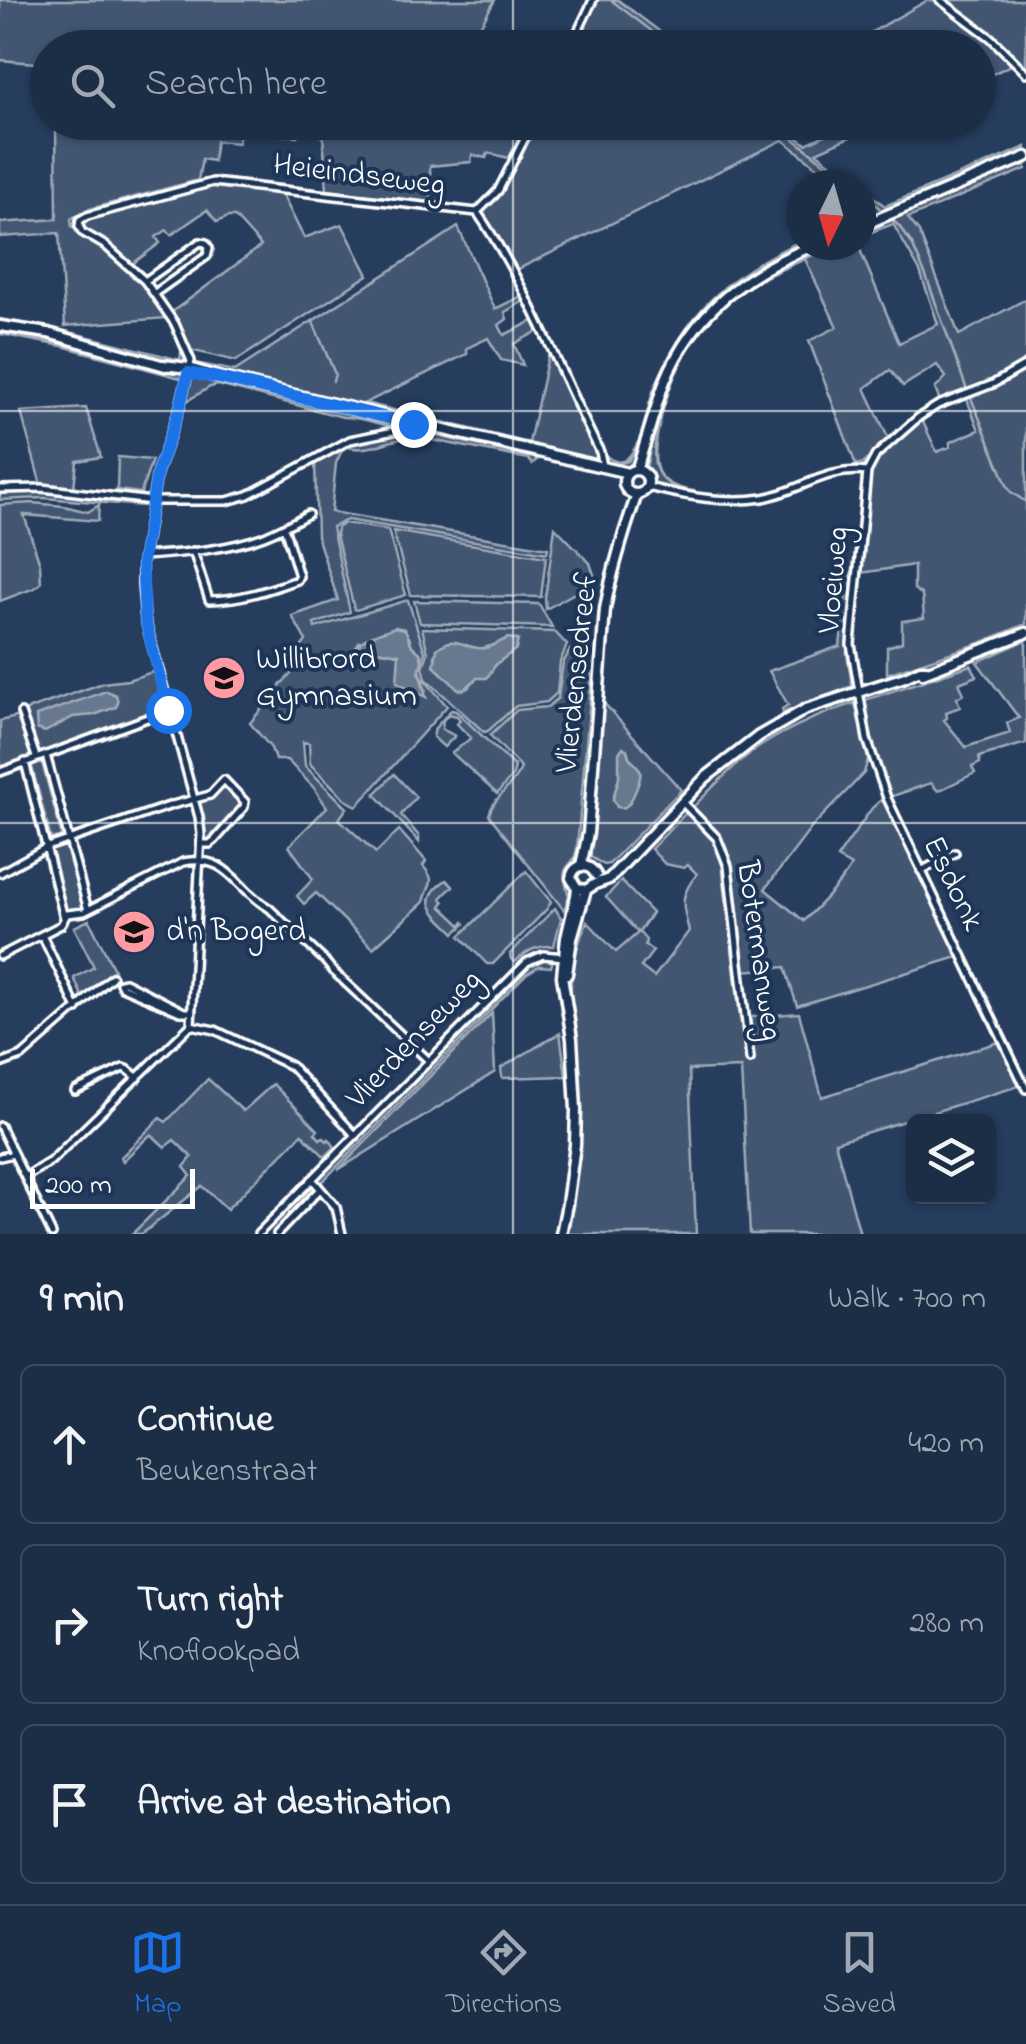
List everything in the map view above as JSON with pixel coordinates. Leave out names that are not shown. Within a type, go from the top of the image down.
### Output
[{"type":"main road","points":[[876,220],[1026,157]]},
{"type":"main road","points":[[0,326],[48,333],[163,365],[600,468],[633,474],[648,478],[648,486],[633,493],[633,474],[666,379],[687,338],[735,287],[786,259]]},
{"type":"main road","name":"Vlierdensedreef","points":[[581,889],[571,878],[576,868],[591,873],[588,833],[605,608],[633,493]]},
{"type":"main road","points":[[561,1234],[573,1160],[576,1110],[572,1039],[562,976],[581,889],[591,873],[612,876],[713,774],[759,736],[800,711],[914,676],[1026,633]]},
{"type":"street","points":[[579,30],[593,0]]},
{"type":"street","points":[[940,0],[980,30]]},
{"type":"street","points":[[996,43],[1026,73]]},
{"type":"street","points":[[476,212],[498,192],[524,140]]},
{"type":"street","name":"Heieindseweg","points":[[146,281],[106,246],[82,232],[80,220],[213,182],[476,212],[537,321],[600,452],[600,468]]},
{"type":"street","points":[[155,293],[207,256],[206,243],[200,242],[146,281],[190,356],[180,407],[157,473],[142,585],[145,619],[199,817],[201,862],[188,1012],[192,1025]]},
{"type":"street","points":[[648,486],[704,497],[764,498],[848,470],[868,472],[876,455],[919,417],[1026,365]]},
{"type":"street","points":[[0,489],[42,488],[152,501],[236,499],[350,440],[399,430]]},
{"type":"street","name":"Vloeiweg","points":[[859,692],[851,644],[868,472]]},
{"type":"street","points":[[144,556],[243,542],[308,514]]},
{"type":"street","points":[[193,551],[209,600],[272,589],[297,580],[300,573],[284,527]]},
{"type":"street","name":"Esdonk","points":[[859,692],[867,739],[887,798],[1026,1088]]},
{"type":"street","points":[[0,772],[168,710]]},
{"type":"street","points":[[21,713],[36,758]]},
{"type":"street","points":[[46,755],[88,910]]},
{"type":"street","points":[[25,762],[64,918]]},
{"type":"street","points":[[0,872],[46,847],[210,795],[224,780],[246,802],[216,840],[202,844]]},
{"type":"street","name":"Botermanweg","points":[[683,803],[717,838],[728,866],[750,1059]]},
{"type":"street","points":[[920,870],[955,853]]},
{"type":"street","points":[[0,956],[61,925],[72,912],[88,910],[183,862],[222,866],[429,1061]]},
{"type":"street","points":[[42,934],[77,1008]]},
{"type":"street","name":"Vlierdenseweg","points":[[258,1234],[527,962],[543,956],[566,957]]},
{"type":"street","points":[[0,1064],[22,1056],[112,977]]},
{"type":"street","points":[[124,982],[188,1012],[180,1012],[120,983],[124,982]]},
{"type":"street","points":[[25,1177],[51,1160],[192,1025]]},
{"type":"street","points":[[192,1025],[216,1030],[291,1066],[356,1136]]},
{"type":"street","points":[[74,1090],[123,1068],[138,1078]]},
{"type":"street","points":[[0,1126],[52,1234]]},
{"type":"street","points":[[0,1156],[13,1154]]},
{"type":"street","points":[[312,1179],[336,1207],[342,1234]]},
{"type":"street","points":[[277,1234],[320,1189]]},
{"type":"shaded area","points":[[0,0],[495,0],[478,30],[30,30],[30,63],[0,60]]},
{"type":"shaded area","points":[[597,0],[618,0],[658,30],[582,30]]},
{"type":"shaded area","points":[[928,0],[977,30],[876,30]]},
{"type":"shaded area","points":[[944,0],[1026,0],[1026,68],[996,40],[996,30],[985,30]]},
{"type":"shaded area","points":[[996,47],[1014,64],[996,72]]},
{"type":"shaded area","points":[[56,140],[239,140],[216,141],[213,161],[202,159],[198,180],[86,210],[71,219],[72,227],[136,278],[167,318],[65,326],[59,233],[0,237],[0,223],[57,219]]},
{"type":"shaded area","points":[[323,140],[518,140],[509,158],[488,153],[486,158],[472,155],[471,162],[430,166],[431,203],[327,190]]},
{"type":"shaded area","points":[[528,140],[783,140],[514,271],[481,212],[498,199]]},
{"type":"shaded area","points":[[783,140],[801,140],[806,144],[815,140],[843,140],[816,152],[838,170],[821,170]]},
{"type":"shaded area","points":[[1026,147],[1026,154],[876,217],[876,199],[885,206]]},
{"type":"shaded area","points":[[1026,161],[1026,169],[908,218],[919,232],[959,335],[1026,299],[1026,363],[941,403],[935,389],[946,377],[937,365],[903,386],[890,370],[865,388],[889,440],[864,463],[856,465],[809,341],[837,327],[805,260],[864,260],[899,343],[938,324],[920,271],[893,224],[876,230],[876,224]]},
{"type":"shaded area","points":[[213,183],[280,190],[304,238],[342,224],[368,275],[236,361],[190,350],[172,312],[261,246],[235,217],[217,222],[207,210],[171,235],[167,230],[156,237],[160,243],[131,265],[83,228],[81,222]]},
{"type":"shaded area","points":[[458,227],[495,309],[522,296],[524,301],[505,312],[507,319],[499,325],[504,335],[533,321],[538,331],[514,344],[523,365],[501,360],[488,338],[467,348],[467,354],[365,403],[529,443],[550,355],[600,458],[593,462],[192,367],[196,363],[235,371]]},
{"type":"shaded area","points":[[786,248],[786,256],[751,274],[717,299],[689,330],[652,401],[635,466],[626,470],[609,466],[605,455],[622,461],[636,447],[654,389],[666,362],[695,317],[731,282]]},
{"type":"shaded area","points":[[803,260],[739,293],[714,315],[693,342],[670,389],[660,420],[656,465],[663,479],[694,491],[694,495],[654,484],[646,468],[657,417],[676,364],[694,332],[731,293],[777,265]]},
{"type":"shaded area","points":[[0,319],[62,330],[180,360],[182,345],[187,366],[0,323]]},
{"type":"shaded area","points":[[0,329],[72,342],[186,374],[184,379],[62,346],[0,334]]},
{"type":"shaded area","points":[[1026,369],[1026,624],[887,674],[887,647],[902,642],[902,621],[924,618],[922,595],[914,589],[914,565],[861,573],[872,467],[877,458],[922,420],[937,452],[979,430],[966,397],[1001,384]]},
{"type":"shaded area","points":[[189,375],[412,426],[395,427],[343,417],[218,385],[182,404]]},
{"type":"shaded area","points":[[86,408],[101,457],[77,461],[74,487],[41,485],[21,412]]},
{"type":"shaded area","points":[[411,430],[538,459],[532,464],[528,459],[417,437],[371,447],[344,446],[336,463],[331,512],[548,548],[547,553],[347,520],[332,527],[350,612],[314,624],[315,628],[408,600],[425,652],[422,677],[447,706],[357,806],[310,764],[309,743],[303,742],[305,766],[347,808],[339,819],[376,853],[399,830],[426,861],[423,866],[431,880],[424,902],[373,948],[316,893],[304,904],[297,896],[313,879],[289,846],[327,807],[287,760],[275,760],[271,748],[250,723],[261,705],[291,674],[285,668],[306,641],[292,616],[338,600],[317,536],[315,461],[351,442]],"holes":[[[409,637],[420,653],[419,671],[426,691],[399,654],[366,648],[361,662],[354,656],[359,642]]]},
{"type":"shaded area","points":[[118,457],[152,460],[141,493],[117,490]]},
{"type":"shaded area","points":[[0,492],[54,492],[144,502],[145,506],[44,498],[0,500]]},
{"type":"shaded area","points":[[32,503],[88,512],[99,505],[98,521],[24,515],[40,564],[41,583],[0,601],[0,505]]},
{"type":"shaded area","points":[[344,523],[388,530],[406,595],[354,609],[336,534]]},
{"type":"shaded area","points":[[555,527],[590,563],[596,581],[546,609],[545,598]]},
{"type":"shaded area","points":[[393,531],[546,557],[541,597],[411,595]]},
{"type":"shaded area","points":[[853,570],[847,653],[852,686],[783,713],[788,705],[769,671],[840,646],[848,577]]},
{"type":"shaded area","points":[[414,601],[539,604],[552,627],[420,623]]},
{"type":"shaded area","points":[[395,627],[405,629],[412,646],[420,653],[419,671],[426,697],[397,682],[399,654],[366,648],[361,663],[354,656],[364,640]]},
{"type":"shaded area","points":[[422,628],[555,632],[567,645],[560,662],[557,693],[547,702],[516,706],[484,732],[426,679],[423,667],[428,653]],"holes":[[[451,642],[481,649],[490,646],[510,654],[468,688],[462,690],[435,666],[435,656]]]},
{"type":"shaded area","points":[[508,638],[518,640],[516,649],[496,664],[487,678],[477,678],[464,690],[434,666],[437,649],[444,644],[456,642],[485,648]]},
{"type":"shaded area","points":[[1026,640],[1026,743],[979,757],[980,763],[972,767],[975,773],[938,791],[931,783],[890,797],[873,744],[865,700],[971,665],[977,676],[959,683],[964,694],[957,698],[960,707],[946,712],[944,720],[966,747],[1010,733],[1007,723],[1019,718],[977,662]]},
{"type":"shaded area","points":[[570,650],[592,675],[577,848],[565,871],[569,896],[564,910],[489,815],[521,768],[490,735],[517,710],[547,707],[558,698],[563,663]]},
{"type":"shaded area","points":[[155,671],[165,710],[0,770],[0,721],[103,683]]},
{"type":"shaded area","points":[[106,691],[116,695],[116,707],[73,717],[45,732],[37,729],[36,716]]},
{"type":"shaded area","points":[[603,702],[681,790],[609,864],[591,857]],"holes":[[[627,750],[637,767],[637,786],[631,799],[613,799],[620,757]]]},
{"type":"shaded area","points":[[855,703],[868,759],[864,773],[812,827],[765,889],[804,921],[851,866],[837,858],[882,799],[958,957],[797,1006],[785,967],[743,971],[728,854],[717,831],[693,807],[737,764],[770,740]]},
{"type":"shaded area","points":[[451,710],[515,767],[497,794],[452,753],[471,738],[457,724],[457,716],[449,714],[443,720],[442,729],[455,736],[444,747],[433,737],[435,728]]},
{"type":"shaded area","points":[[623,747],[640,773],[627,805],[617,807],[613,799]]},
{"type":"shaded area","points":[[37,760],[42,763],[61,833],[51,839],[32,767]]},
{"type":"shaded area","points":[[394,774],[416,797],[401,815],[419,836],[419,842],[375,794]]},
{"type":"shaded area","points":[[224,783],[242,801],[206,841],[199,801]]},
{"type":"shaded area","points":[[686,813],[715,840],[721,855],[740,1018],[799,1013],[822,1097],[999,1042],[1019,1086],[927,1114],[906,1114],[906,1120],[835,1142],[860,1234],[750,1234],[741,1068],[689,1070],[696,1234],[565,1234],[576,1177],[581,1119],[572,973],[587,921],[616,952],[638,933],[606,897],[621,881],[652,913],[639,932],[653,951],[641,967],[654,977],[689,931],[684,901],[697,874],[688,865],[684,868],[665,864],[651,849]]},
{"type":"shaded area","points":[[67,843],[85,909],[65,912],[51,846]]},
{"type":"shaded area","points":[[526,871],[551,902],[493,964],[487,964],[460,936]]},
{"type":"shaded area","points":[[446,880],[453,886],[441,898],[441,906],[461,925],[465,924],[455,933],[430,901]]},
{"type":"shaded area","points":[[555,908],[561,918],[554,946],[533,950],[515,962],[511,959],[510,954]]},
{"type":"shaded area","points":[[89,920],[114,970],[83,998],[74,978],[94,967],[74,927]]},
{"type":"shaded area","points":[[546,958],[553,959],[551,967],[539,966],[526,974],[319,1183],[319,1176],[508,983]]},
{"type":"shaded area","points":[[492,1013],[495,1072],[338,1170],[341,1167]]},
{"type":"shaded area","points":[[560,1033],[566,1076],[502,1078],[501,1068]]},
{"type":"shaded area","points":[[208,1079],[243,1111],[273,1084],[318,1130],[315,1133],[320,1139],[329,1139],[335,1147],[325,1157],[302,1134],[227,1209],[202,1186],[142,1234],[132,1234],[191,1176],[184,1167],[192,1157],[174,1140],[165,1147],[151,1134],[123,1161],[121,1157],[160,1118],[166,1122]]},
{"type":"waterway","points":[[611,0],[650,30]]},
{"type":"waterway","points":[[795,140],[834,170]]},
{"type":"waterway","points":[[876,205],[912,244],[967,390]]},
{"type":"waterway","points":[[876,228],[880,226]]},
{"type":"waterway","points":[[756,264],[786,250]]},
{"type":"waterway","points":[[764,277],[802,260]]},
{"type":"waterway","points":[[0,320],[62,331],[144,354]]},
{"type":"waterway","points":[[313,322],[335,374],[333,381]]},
{"type":"waterway","points":[[0,333],[141,367]]},
{"type":"waterway","points":[[971,398],[1007,485],[1026,502]]},
{"type":"waterway","points":[[620,463],[628,461],[639,443],[647,418]]},
{"type":"waterway","points":[[661,418],[655,444],[656,466],[667,483],[693,492]]},
{"type":"place","name":"Willibrord Gymnasium","points":[[224,678]]},
{"type":"place","name":"d'n Bogerd","points":[[134,932]]},
{"type":"route","points":[[168,710],[145,619],[142,562],[157,473],[188,373],[413,424]]}]
